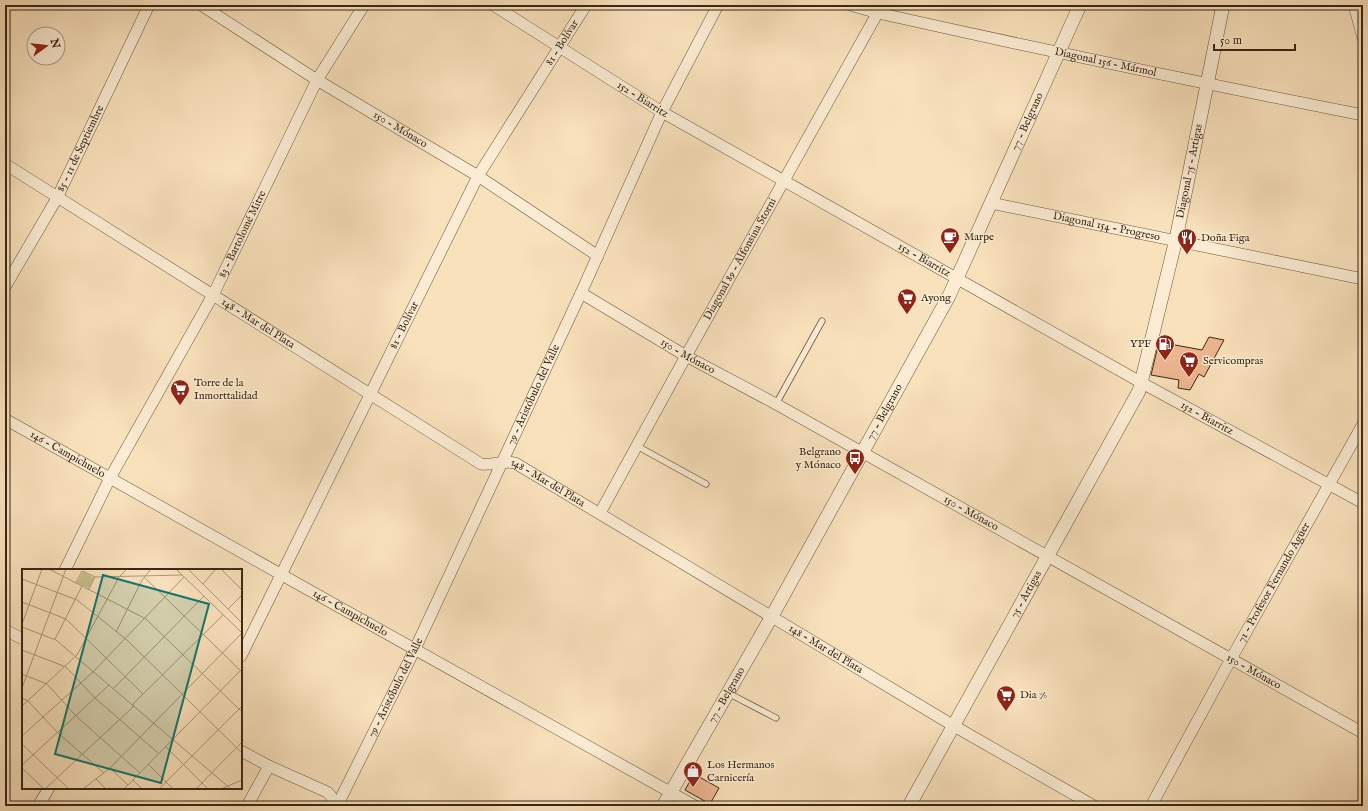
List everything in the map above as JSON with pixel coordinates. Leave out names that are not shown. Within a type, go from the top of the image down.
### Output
[{"type":"street","name":"85 - 11 de Septiembre","points":[[5,287],[57,198],[149,5]]},
{"type":"street","name":"150 - Mónaco","points":[[201,5],[317,80],[478,176],[598,256]]},
{"type":"street","name":"83 - Bartolomé Mitre","points":[[65,569],[110,478],[213,295],[317,80],[364,5]]},
{"type":"street","name":"152 - Biarritz","points":[[493,5],[662,112],[1142,383],[1363,503]]},
{"type":"street","name":"81 - Bolívar","points":[[242,654],[478,176],[586,5]]},
{"type":"street","name":"79 - Aristóbulo del Valle","points":[[337,806],[415,649],[581,293],[662,112],[718,5]]},
{"type":"street","name":"Diagonal 156 - Mármol","points":[[850,5],[880,9],[1059,53],[1363,115]]},
{"type":"street","name":"77 - Belgrano","points":[[663,806],[863,454],[958,278],[1080,5]]},
{"type":"street","name":"Diagonal 75 - Artigas","points":[[1142,383],[1176,240],[1223,5]]},
{"type":"street","points":[[1354,5],[1363,38]]},
{"type":"street","name":"Diagonal 89 - Alfonsina Storni","points":[[600,513],[880,9]]},
{"type":"street","name":"148 - Mar del Plata","points":[[5,164],[481,464],[515,463],[954,726],[1094,806]]},
{"type":"street","name":"Diagonal 154 - Progreso","points":[[991,203],[1363,279]]},
{"type":"street","name":"150 - Mónaco","points":[[581,293],[686,356],[776,404],[1363,733]]},
{"type":"street","name":"75 - Artigas","points":[[909,806],[1139,391],[1142,383]]},
{"type":"street","name":"146 - Campichuelo","points":[[5,419],[695,806]]},
{"type":"street","name":"71 - Profesor Fernando Agüer","points":[[1151,806],[1230,659],[1363,424]]},
{"type":"street","points":[[5,630],[22,638]]},
{"type":"street","points":[[242,752],[269,766],[326,792],[331,796],[337,806]]},
{"type":"street","points":[[247,806],[269,766]]},
{"type":"street","points":[[38,806],[48,789]]},
{"type":"lane","points":[[776,404],[822,321]]},
{"type":"lane","points":[[637,446],[706,484]]},
{"type":"lane","points":[[727,693],[776,718]]},
{"type":"building","points":[[1209,337],[1224,340],[1204,377],[1199,374],[1190,390],[1178,388],[1179,380],[1151,375],[1159,342],[1202,350]]},
{"type":"building","points":[[694,774],[719,788],[710,804],[685,790]]},
{"type":"place","name":"Marpe","points":[[950,254]]},
{"type":"place","name":"Doña Figa","points":[[1187,255]]},
{"type":"place","name":"Ayong","points":[[907,315]]},
{"type":"place","name":"YPF","points":[[1165,361]]},
{"type":"place","name":"Servicompras","points":[[1189,378]]},
{"type":"place","name":"Torre de la Inmorttalidad","points":[[180,406]]},
{"type":"place","name":"Belgrano y Mónaco","points":[[855,475]]},
{"type":"place","name":"Dia %","points":[[1006,712]]},
{"type":"place","name":"Los Hermanos Carnicería","points":[[693,788]]}]
